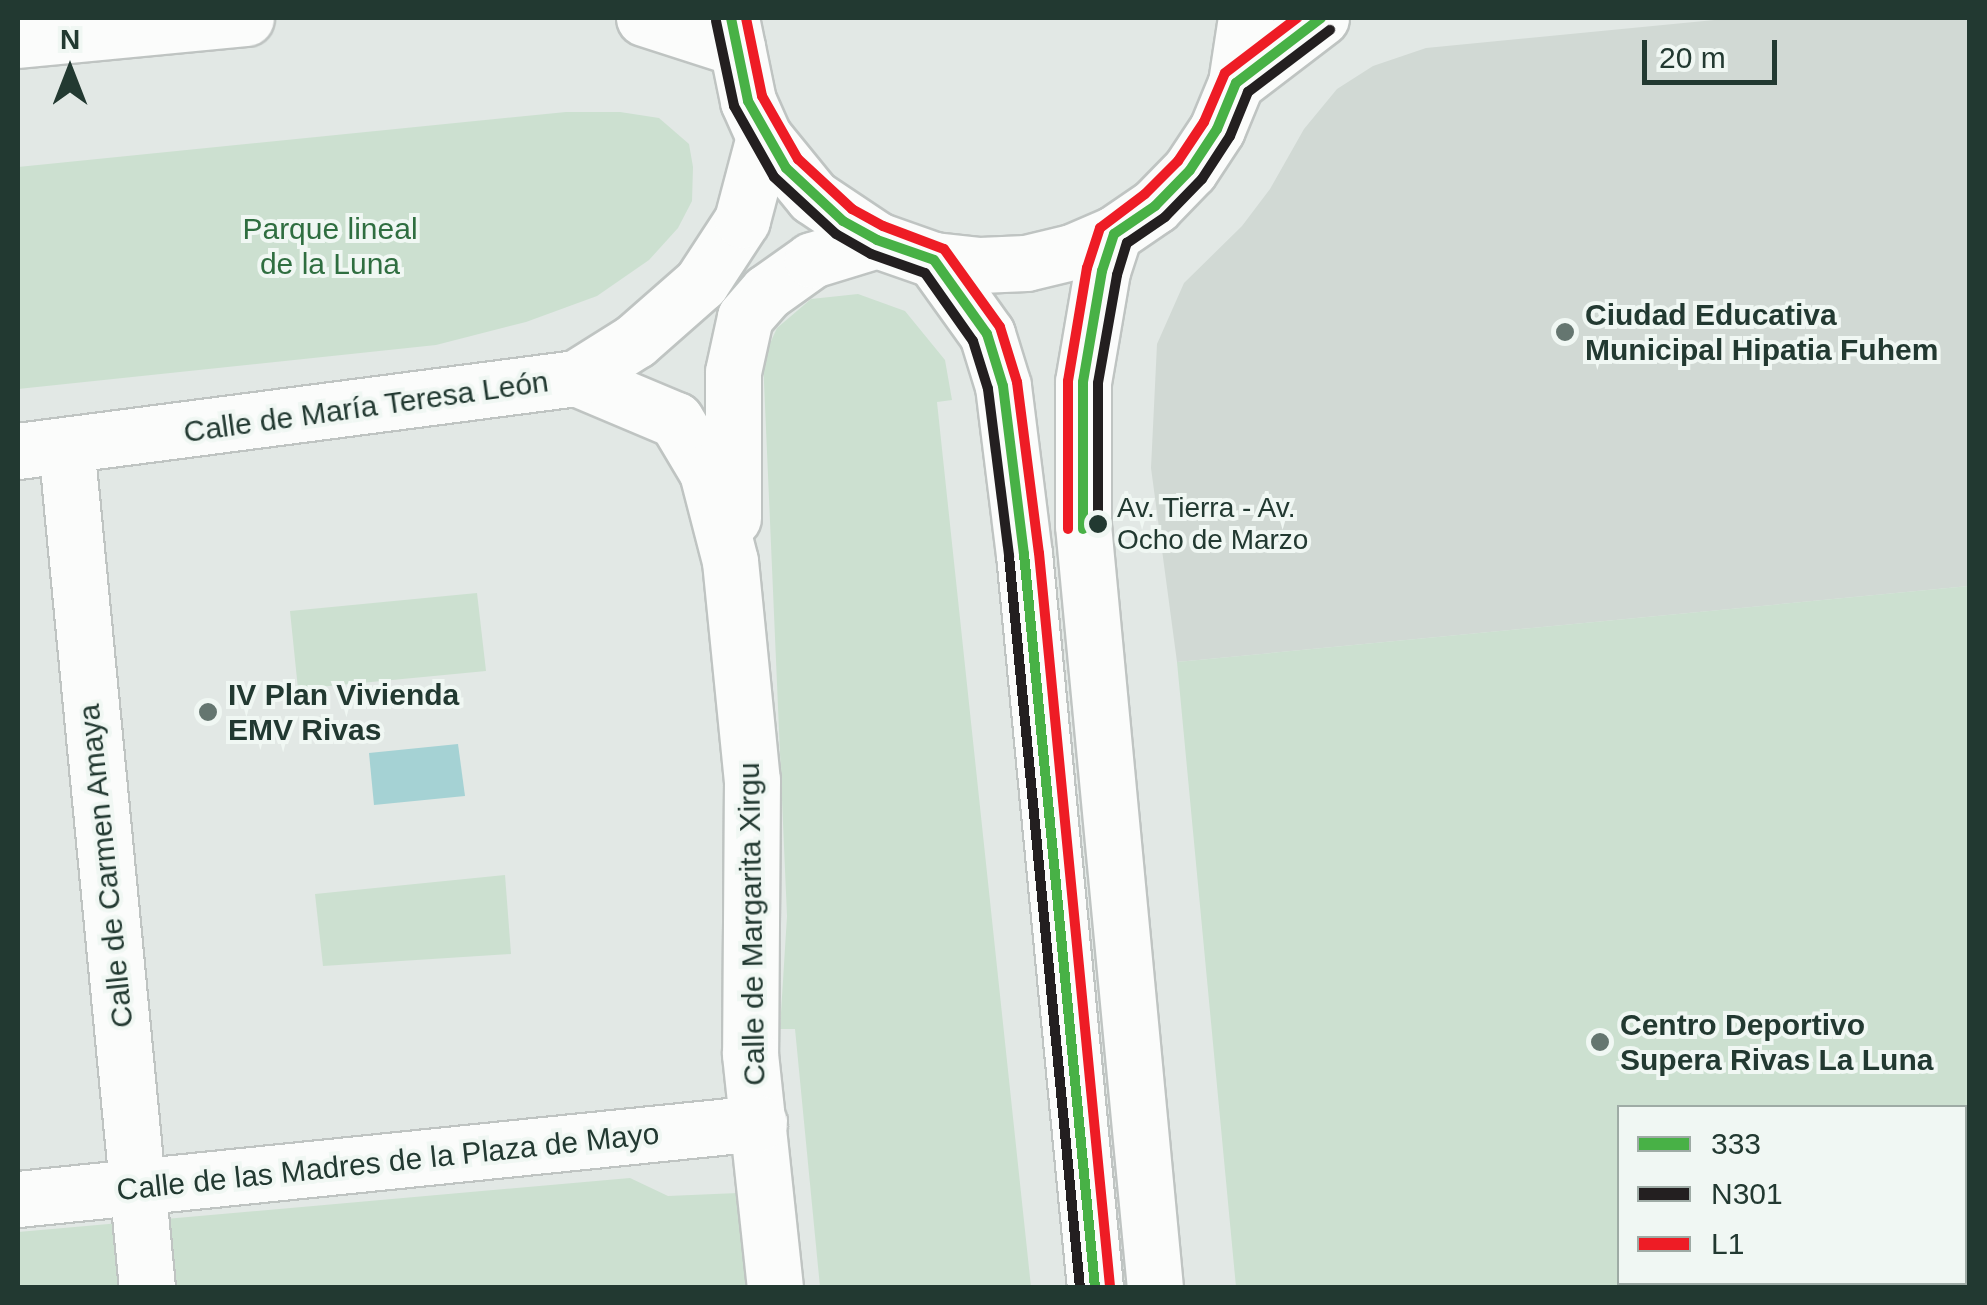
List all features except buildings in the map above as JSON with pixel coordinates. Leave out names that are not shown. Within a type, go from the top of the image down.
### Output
[{"type":"street","points":[[18,40],[246,18]]},
{"type":"street","points":[[644,18],[734,33],[748,101],[764,136],[813,197],[877,240],[934,260],[980,265],[1026,263],[1072,252],[1114,234],[1155,206],[1190,170],[1217,129],[1236,83],[1246,18]]},
{"type":"street","points":[[1236,83],[1321,18]]},
{"type":"street","name":"Calle de María Teresa León","points":[[42,448],[576,378],[635,342],[701,283],[742,220],[764,136]]},
{"type":"street","points":[[1114,234],[1102,271],[1083,382],[1083,525],[1156,1288]]},
{"type":"street","name":"Calle de Margarita Xirgu","points":[[730,561],[735,490],[733,372],[745,317],[766,292],[812,260],[877,240]]},
{"type":"street","points":[[934,260],[987,334],[1003,386],[1026,573],[1096,1288]]},
{"type":"street","name":"Calle de Margarita Xirgu","points":[[576,378],[676,420],[707,472],[730,561],[752,780],[750,1054],[775,1288]]},
{"type":"street","name":"Calle de Carmen Amaya","points":[[42,448],[147,1288]]},
{"type":"street","name":"Calle de las Madres de la Plaza de Mayo","points":[[18,1199],[758,1123]]},
{"type":"shaded area","name":"Ciudad Educativa Municipal Hipatia Fuhem","points":[[1735,18],[1969,18],[1969,586],[1177,662],[1151,468],[1157,344],[1184,283],[1242,226],[1270,189],[1304,129],[1337,89],[1373,66],[1426,48]]},
{"type":"green space","name":"Parque lineal de la Luna","points":[[566,112],[620,112],[659,118],[689,144],[693,167],[692,201],[678,228],[649,260],[597,296],[526,322],[436,345],[18,389],[18,167]]},
{"type":"green space","points":[[858,294],[905,311],[945,360],[952,400],[937,402],[1031,1287],[820,1287],[795,1029],[780,1029],[787,916],[763,359],[777,328],[811,299]]},
{"type":"green space","points":[[1969,586],[1969,1287],[1236,1287],[1177,662]]},
{"type":"green space","points":[[477,593],[486,671],[298,689],[290,611]]},
{"type":"green space","points":[[505,875],[511,954],[323,966],[315,894]]},
{"type":"green space","points":[[630,1178],[668,1196],[738,1193],[747,1287],[18,1288],[18,1232]]},
{"type":"water","points":[[458,744],[465,796],[374,805],[369,753]]},
{"type":"transit line","name":"333","points":[[731,18],[748,101],[786,168],[843,221],[877,240],[934,260],[987,334],[1003,386],[1024,554],[1095,1288]]},
{"type":"transit line","name":"L1","points":[[746,18],[762,96],[798,159],[852,209],[883,226],[944,249],[1000,327],[1017,382],[1039,553],[1110,1287]]},
{"type":"transit line","name":"L1","points":[[1068,529],[1068,381],[1087,268],[1100,228],[1145,194],[1178,161],[1204,122],[1225,73],[1297,18]]},
{"type":"transit line","name":"333","points":[[1083,529],[1083,382],[1102,271],[1114,234],[1155,206],[1190,170],[1217,129],[1236,83],[1321,18]]},
{"type":"transit line","name":"N301","points":[[716,21],[734,106],[774,177],[836,234],[871,254],[925,273],[973,341],[988,389],[1009,556],[1080,1288]]},
{"type":"transit line","name":"N301","points":[[1098,529],[1098,383],[1117,275],[1127,243],[1165,217],[1202,179],[1230,136],[1248,92],[1330,30]]},
{"type":"place","name":"Ciudad Educativa Municipal Hipatia Fuhem","points":[[1565,332]]},
{"type":"place","name":"Av. Tierra - Av. Ocho de Marzo","points":[[1098,524]]},
{"type":"place","name":"IV Plan Vivienda EMV Rivas","points":[[208,712]]},
{"type":"place","name":"Centro Deportivo Supera Rivas La Luna","points":[[1600,1042]]}]
